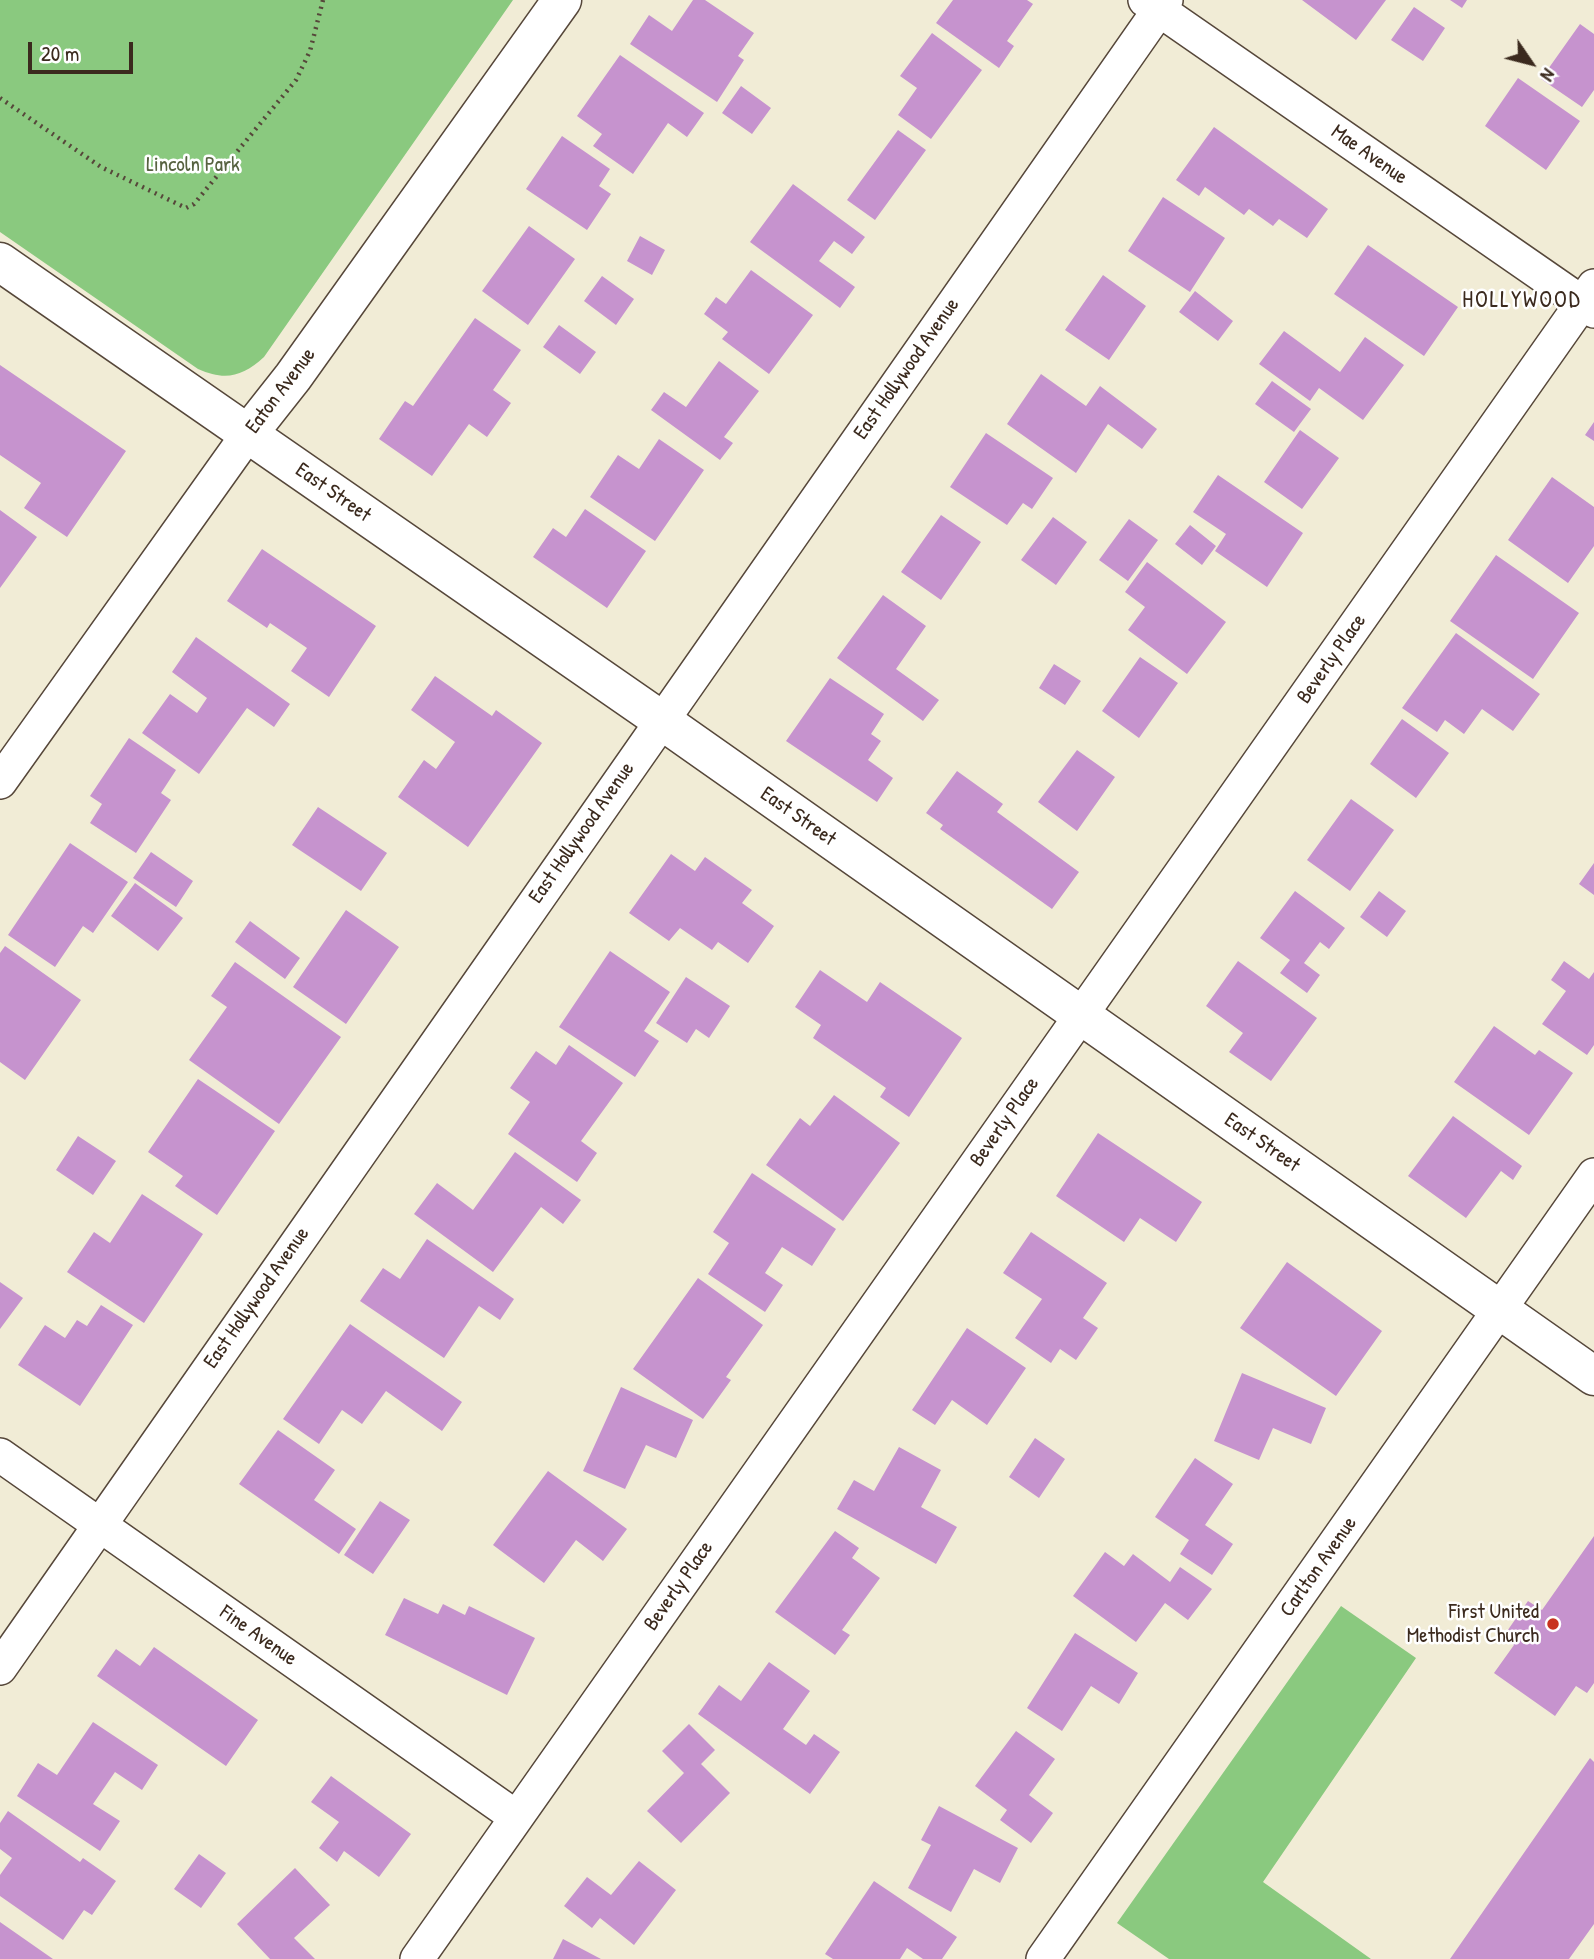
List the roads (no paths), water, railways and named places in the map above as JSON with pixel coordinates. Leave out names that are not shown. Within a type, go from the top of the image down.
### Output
[{"type":"street","name":"Eaton Avenue","points":[[0,782],[562,0]]},
{"type":"street","name":"Mae Avenue","points":[[1156,3],[1590,300]]},
{"type":"street","name":"East Hollywood Avenue","points":[[0,1668],[661,720],[1156,3]]},
{"type":"street","name":"East Street","points":[[0,262],[661,720],[1594,1376]]},
{"type":"street","name":"Beverly Place","points":[[417,1959],[1080,1016],[1590,300]]},
{"type":"street","name":"Carlton Avenue","points":[[1043,1959],[1594,1175]]},
{"type":"street","name":"Fine Avenue","points":[[0,1455],[516,1817]]},
{"type":"place","name":"First United Methodist Church","points":[[1553,1624]]},
{"type":"district","name":"HOLLYWOOD","points":[[1522,301]]},
{"type":"park label","name":"Lincoln Park","points":[[193,165]]}]
